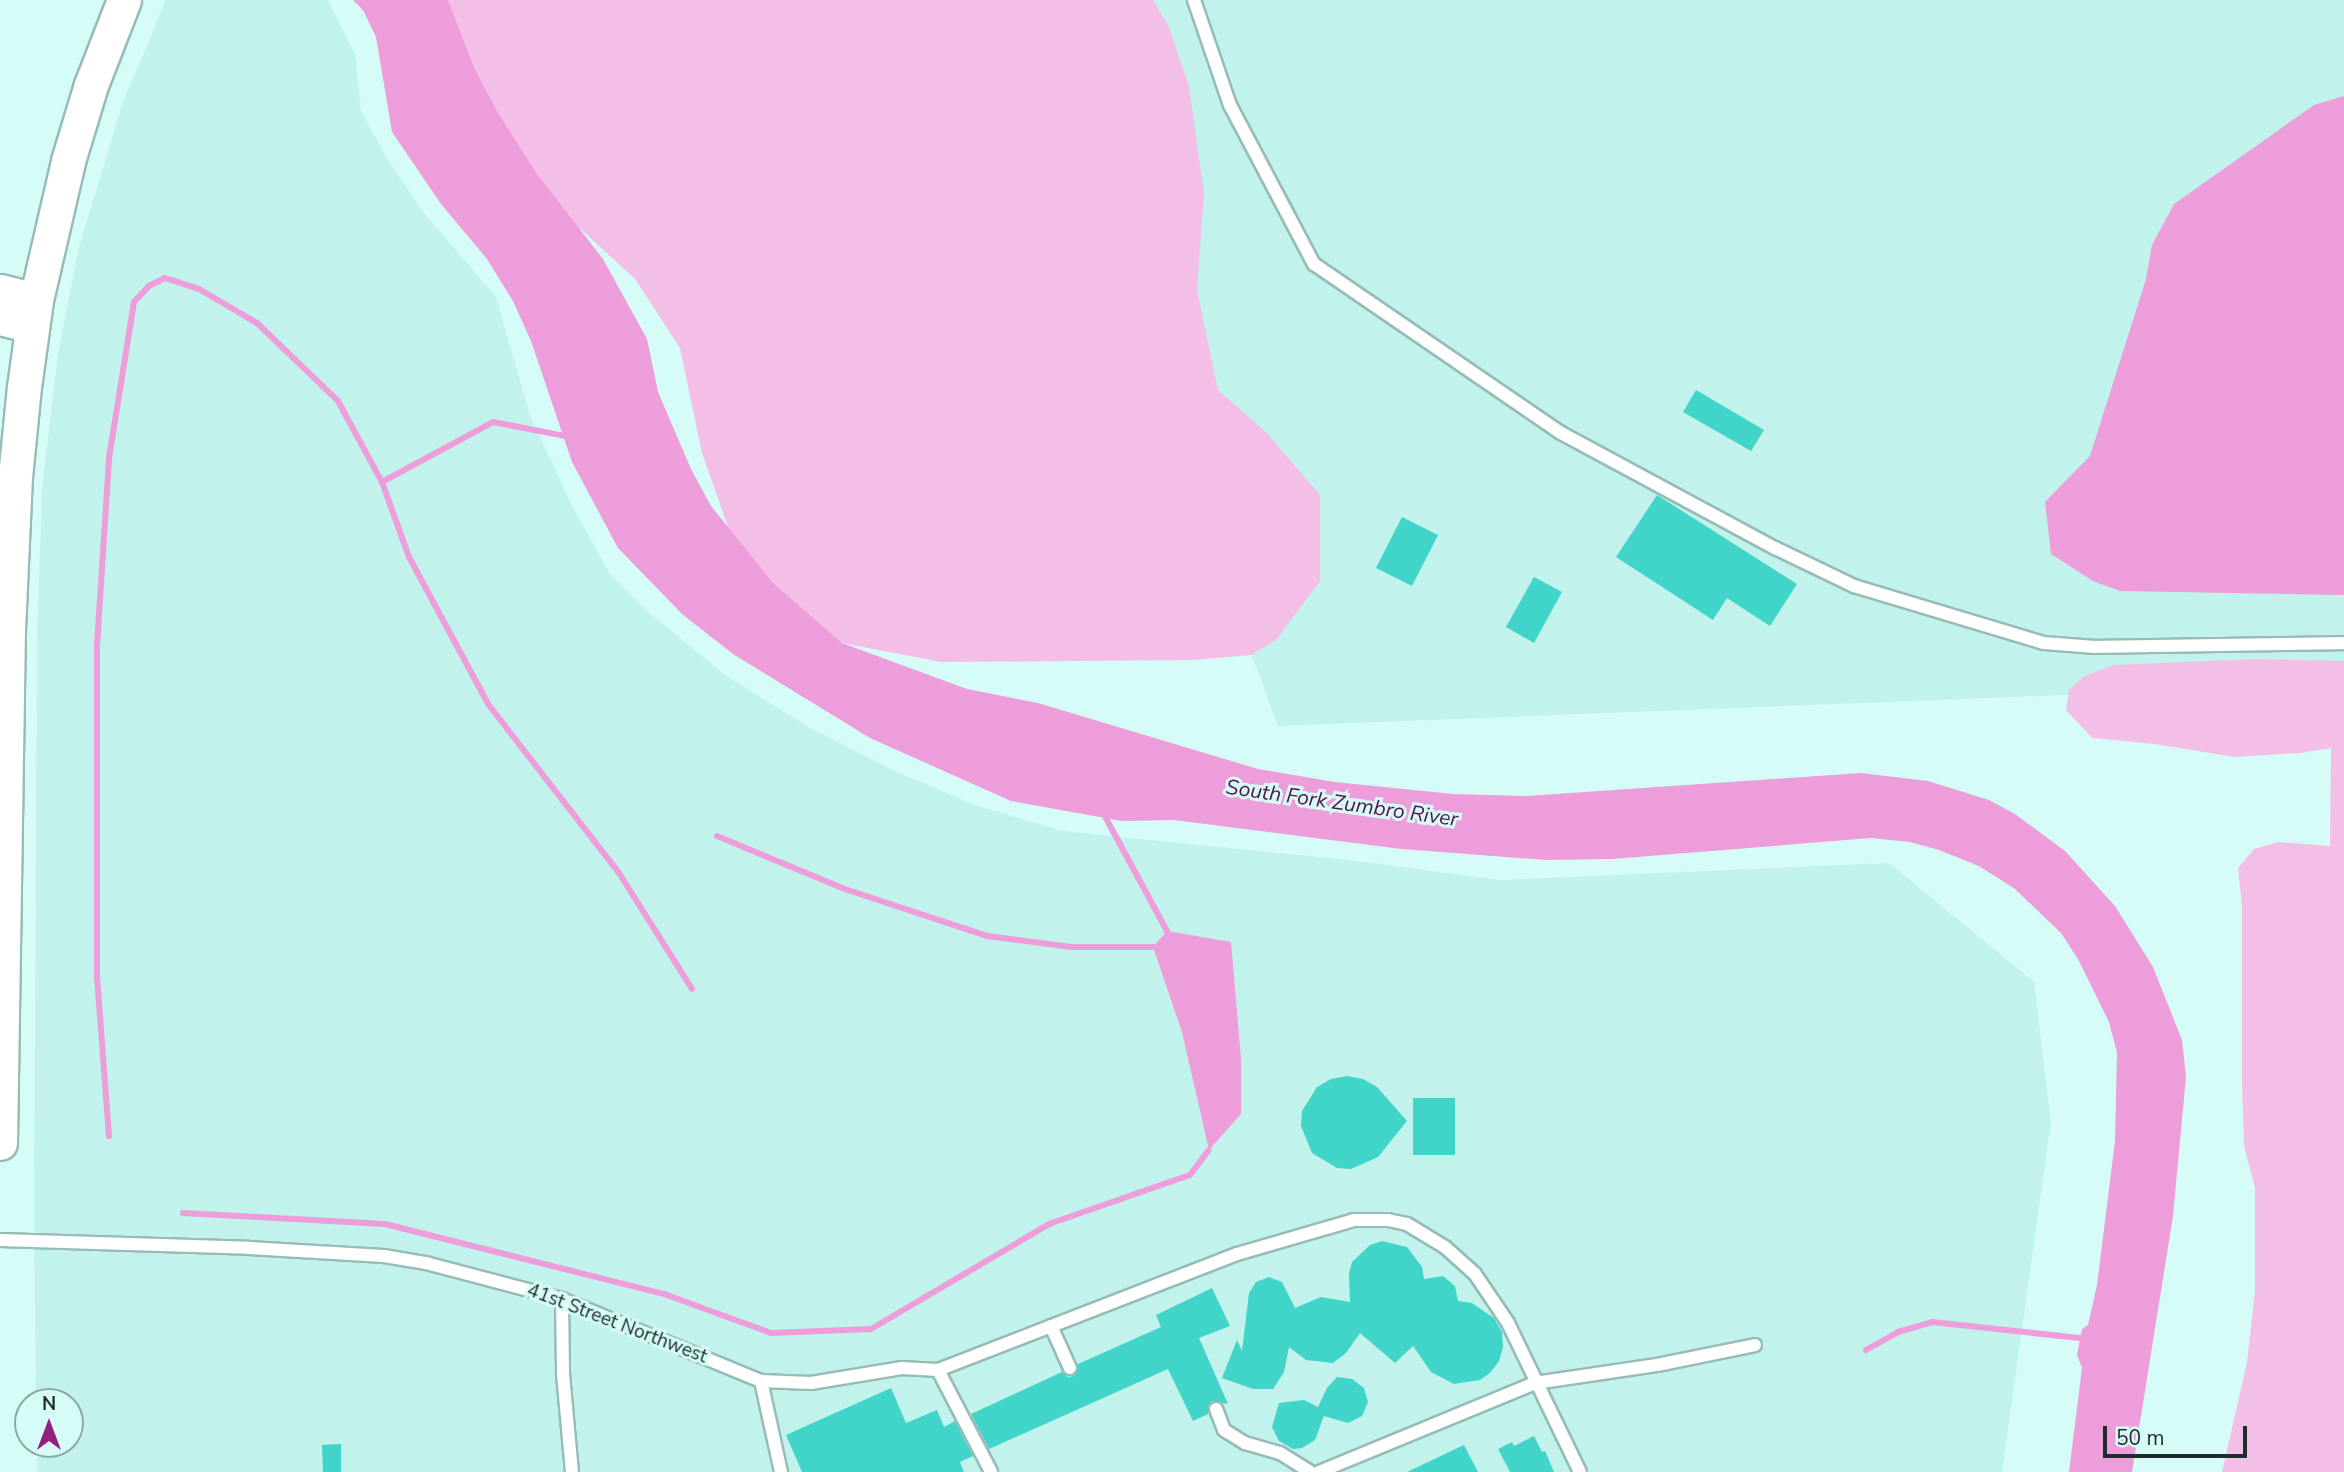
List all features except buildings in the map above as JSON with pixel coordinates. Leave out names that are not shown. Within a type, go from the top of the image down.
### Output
[{"type":"main road","points":[[0,1143],[8,630],[15,477],[34,313],[68,161],[91,85],[124,0]]},
{"type":"main road","points":[[0,291],[34,313]]},
{"type":"main road","points":[[0,318],[34,313]]},
{"type":"lane","points":[[1194,0],[1230,105],[1314,264],[1560,433],[1774,548],[1854,586],[2044,643],[2095,648],[2344,643]]},
{"type":"lane","points":[[990,1472],[938,1370],[1237,1254],[1354,1220],[1388,1220],[1407,1224],[1445,1247],[1475,1274],[1507,1323],[1580,1472]]},
{"type":"lane","name":"41st Street Northwest","points":[[0,1240],[384,1256],[426,1263],[562,1299],[761,1381],[811,1383],[902,1368],[938,1370]]},
{"type":"lane","points":[[562,1299],[563,1374],[572,1472]]},
{"type":"lane","points":[[1051,1326],[1070,1368]]},
{"type":"lane","points":[[1319,1472],[1535,1383],[1657,1365],[1755,1345]]},
{"type":"lane","points":[[761,1381],[781,1472]]},
{"type":"lane","points":[[1216,1409],[1224,1430],[1245,1443],[1280,1453],[1311,1472]]},
{"type":"shaded area","points":[[166,0],[328,0],[355,54],[361,111],[387,159],[424,213],[496,297],[530,415],[572,506],[610,574],[648,612],[728,677],[810,728],[895,771],[975,805],[1063,831],[1357,861],[1500,880],[1889,863],[2034,982],[2051,1122],[2002,1472],[37,1472],[37,1458],[84,1458],[84,1388],[36,1388],[37,641],[42,489],[58,353],[79,247],[123,102]]},
{"type":"shaded area","points":[[448,0],[1153,0],[1169,27],[1189,86],[1204,194],[1197,290],[1218,390],[1266,432],[1320,495],[1320,581],[1276,640],[1251,655],[1194,660],[941,662],[842,643],[742,567],[702,453],[680,348],[635,279],[574,223],[537,174],[508,145],[458,66]]},
{"type":"shaded area","points":[[1097,0],[2344,0],[2344,684],[1278,726],[1222,575]]},
{"type":"shaded area","points":[[2257,659],[2344,661],[2344,1472],[2222,1472],[2247,1362],[2255,1291],[2255,1188],[2244,1146],[2242,906],[2238,868],[2254,849],[2278,842],[2330,846],[2331,748],[2235,757],[2155,744],[2092,738],[2066,710],[2069,690],[2083,677],[2113,665]]},
{"type":"water","name":"South Fork Zumbro River","points":[[353,0],[448,0],[475,70],[498,113],[537,174],[603,259],[647,339],[658,392],[691,469],[711,506],[774,584],[842,643],[967,689],[1038,703],[1258,769],[1335,782],[1453,794],[1527,796],[1861,773],[1928,781],[1989,800],[2015,814],[2065,851],[2115,906],[2153,967],[2182,1040],[2186,1077],[2173,1216],[2132,1472],[2069,1472],[2082,1368],[2077,1355],[2082,1329],[2088,1325],[2097,1285],[2115,1141],[2117,1053],[2109,1022],[2078,959],[2061,933],[2015,889],[1979,866],[1939,850],[1910,842],[1871,838],[1612,859],[1546,860],[1401,849],[1174,820],[1122,821],[1011,801],[870,738],[733,654],[682,614],[618,548],[572,462],[531,341],[513,301],[487,259],[441,204],[392,132],[376,37],[363,10]]},
{"type":"water","points":[[2344,96],[2344,595],[2120,591],[2093,581],[2051,554],[2045,502],[2090,456],[2146,279],[2152,245],[2174,204],[2314,105]]},
{"type":"water","points":[[1167,931],[1231,942],[1241,1059],[1241,1114],[1209,1150],[1182,1032],[1153,947]]},
{"type":"waterway","points":[[109,1136],[97,975],[97,645],[109,458],[134,302],[149,286],[165,278],[199,289],[257,323],[338,401],[382,482],[409,557],[488,704],[619,873],[692,989]]},
{"type":"waterway","points":[[382,482],[493,422],[570,437]]},
{"type":"waterway","points":[[1101,809],[1167,931]]},
{"type":"waterway","points":[[717,836],[845,889],[987,936],[1071,947],[1153,947]]},
{"type":"waterway","points":[[183,1213],[385,1224],[664,1294],[771,1333],[871,1329],[1049,1224],[1190,1175],[1209,1150]]},
{"type":"waterway","points":[[1866,1350],[1898,1332],[1932,1322],[2088,1339]]}]
